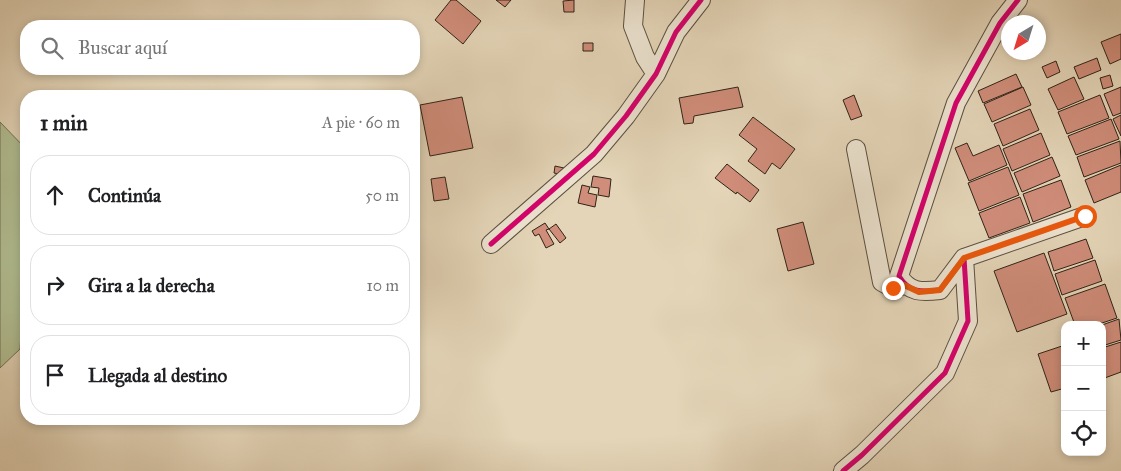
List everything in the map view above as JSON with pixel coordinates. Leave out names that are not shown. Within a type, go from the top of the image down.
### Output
[{"type":"street","points":[[635,0],[633,26],[645,57],[656,74]]},
{"type":"street","points":[[491,244],[594,154],[626,116],[656,74],[676,32],[701,0]]},
{"type":"street","points":[[1018,0],[1000,23],[956,103],[899,276],[904,285],[919,292],[940,290],[964,258],[1085,216]]},
{"type":"street","points":[[856,149],[882,282],[893,288],[904,285]]},
{"type":"street","points":[[843,471],[862,455],[945,373],[968,321],[964,258]]},
{"type":"green space","points":[[0,122],[20,143],[20,349],[0,368]]},
{"type":"building","points":[[451,0],[456,0],[481,21],[463,44],[435,20]]},
{"type":"building","points":[[496,0],[511,0],[505,7]]},
{"type":"building","points":[[574,0],[574,12],[564,12],[563,1]]},
{"type":"building","points":[[1121,34],[1121,59],[1110,64],[1101,42]]},
{"type":"building","points":[[583,43],[593,43],[593,51],[583,51]]},
{"type":"building","points":[[1097,58],[1101,70],[1079,79],[1074,67]]},
{"type":"building","points":[[1056,61],[1060,72],[1047,78],[1042,67]]},
{"type":"building","points":[[1016,74],[1022,87],[983,103],[978,91]]},
{"type":"building","points":[[1110,75],[1113,86],[1103,89],[1100,78]]},
{"type":"building","points":[[1074,77],[1084,99],[1058,110],[1048,89]]},
{"type":"building","points":[[738,87],[743,107],[694,116],[693,123],[684,124],[679,98]]},
{"type":"building","points":[[1023,87],[1031,105],[992,122],[984,104]]},
{"type":"building","points":[[1121,87],[1121,113],[1113,116],[1104,94]]},
{"type":"building","points":[[854,95],[862,116],[851,120],[843,100]]},
{"type":"building","points":[[1100,95],[1109,118],[1067,134],[1058,112]]},
{"type":"building","points":[[462,97],[473,148],[430,156],[420,105]]},
{"type":"building","points":[[1030,109],[1039,130],[1003,146],[994,124]]},
{"type":"building","points":[[1121,115],[1121,136],[1113,119]]},
{"type":"building","points":[[753,117],[795,149],[780,169],[772,163],[765,174],[748,161],[757,149],[739,135]]},
{"type":"building","points":[[1111,119],[1119,139],[1076,155],[1068,136]]},
{"type":"building","points":[[1041,133],[1050,155],[1012,171],[1003,149]]},
{"type":"building","points":[[1120,141],[1121,163],[1084,177],[1077,157]]},
{"type":"building","points":[[967,143],[973,156],[999,145],[1007,165],[969,181],[955,148]]},
{"type":"building","points":[[1052,157],[1060,176],[1022,192],[1014,173]]},
{"type":"building","points":[[727,164],[759,190],[750,202],[715,178]]},
{"type":"building","points":[[1121,165],[1121,192],[1094,203],[1085,180]]},
{"type":"building","points":[[555,166],[564,168],[563,175],[554,173]]},
{"type":"building","points":[[1008,167],[1019,195],[979,211],[968,183]]},
{"type":"building","points":[[593,176],[611,179],[609,197],[598,195],[599,188],[591,187]]},
{"type":"building","points":[[445,177],[449,199],[434,201],[431,179]]},
{"type":"building","points":[[1061,180],[1071,207],[1033,222],[1023,194]]},
{"type":"building","points":[[582,185],[590,187],[588,193],[597,195],[595,207],[578,203]]},
{"type":"building","points":[[1020,197],[1030,223],[989,238],[979,213]]},
{"type":"building","points":[[803,222],[814,264],[788,271],[777,229]]},
{"type":"building","points":[[545,223],[549,229],[546,230],[554,244],[546,248],[539,234],[535,236],[532,231]]},
{"type":"building","points":[[556,224],[566,238],[560,243],[549,229]]},
{"type":"building","points":[[1086,239],[1093,258],[1054,271],[1048,252]]},
{"type":"building","points":[[1044,253],[1067,314],[1017,332],[994,271]]},
{"type":"building","points":[[1095,260],[1102,281],[1062,295],[1055,274]]},
{"type":"building","points":[[1105,284],[1117,318],[1106,322],[1074,321],[1065,298]]},
{"type":"building","points":[[1119,319],[1121,340],[1106,345],[1106,324]]},
{"type":"building","points":[[1121,342],[1121,372],[1106,378],[1106,366],[1106,347]]},
{"type":"building","points":[[1061,346],[1061,389],[1051,392],[1038,354]]},
{"type":"cycle path","points":[[491,244],[594,154],[626,116],[656,74],[676,32],[701,0]]},
{"type":"cycle path","points":[[843,471],[862,455],[945,373],[968,321],[964,258],[940,290],[916,290],[907,286],[899,276],[956,103],[1000,23],[1018,0]]},
{"type":"route","points":[[893,288],[904,285],[919,292],[940,290],[964,258],[1085,216]]}]
